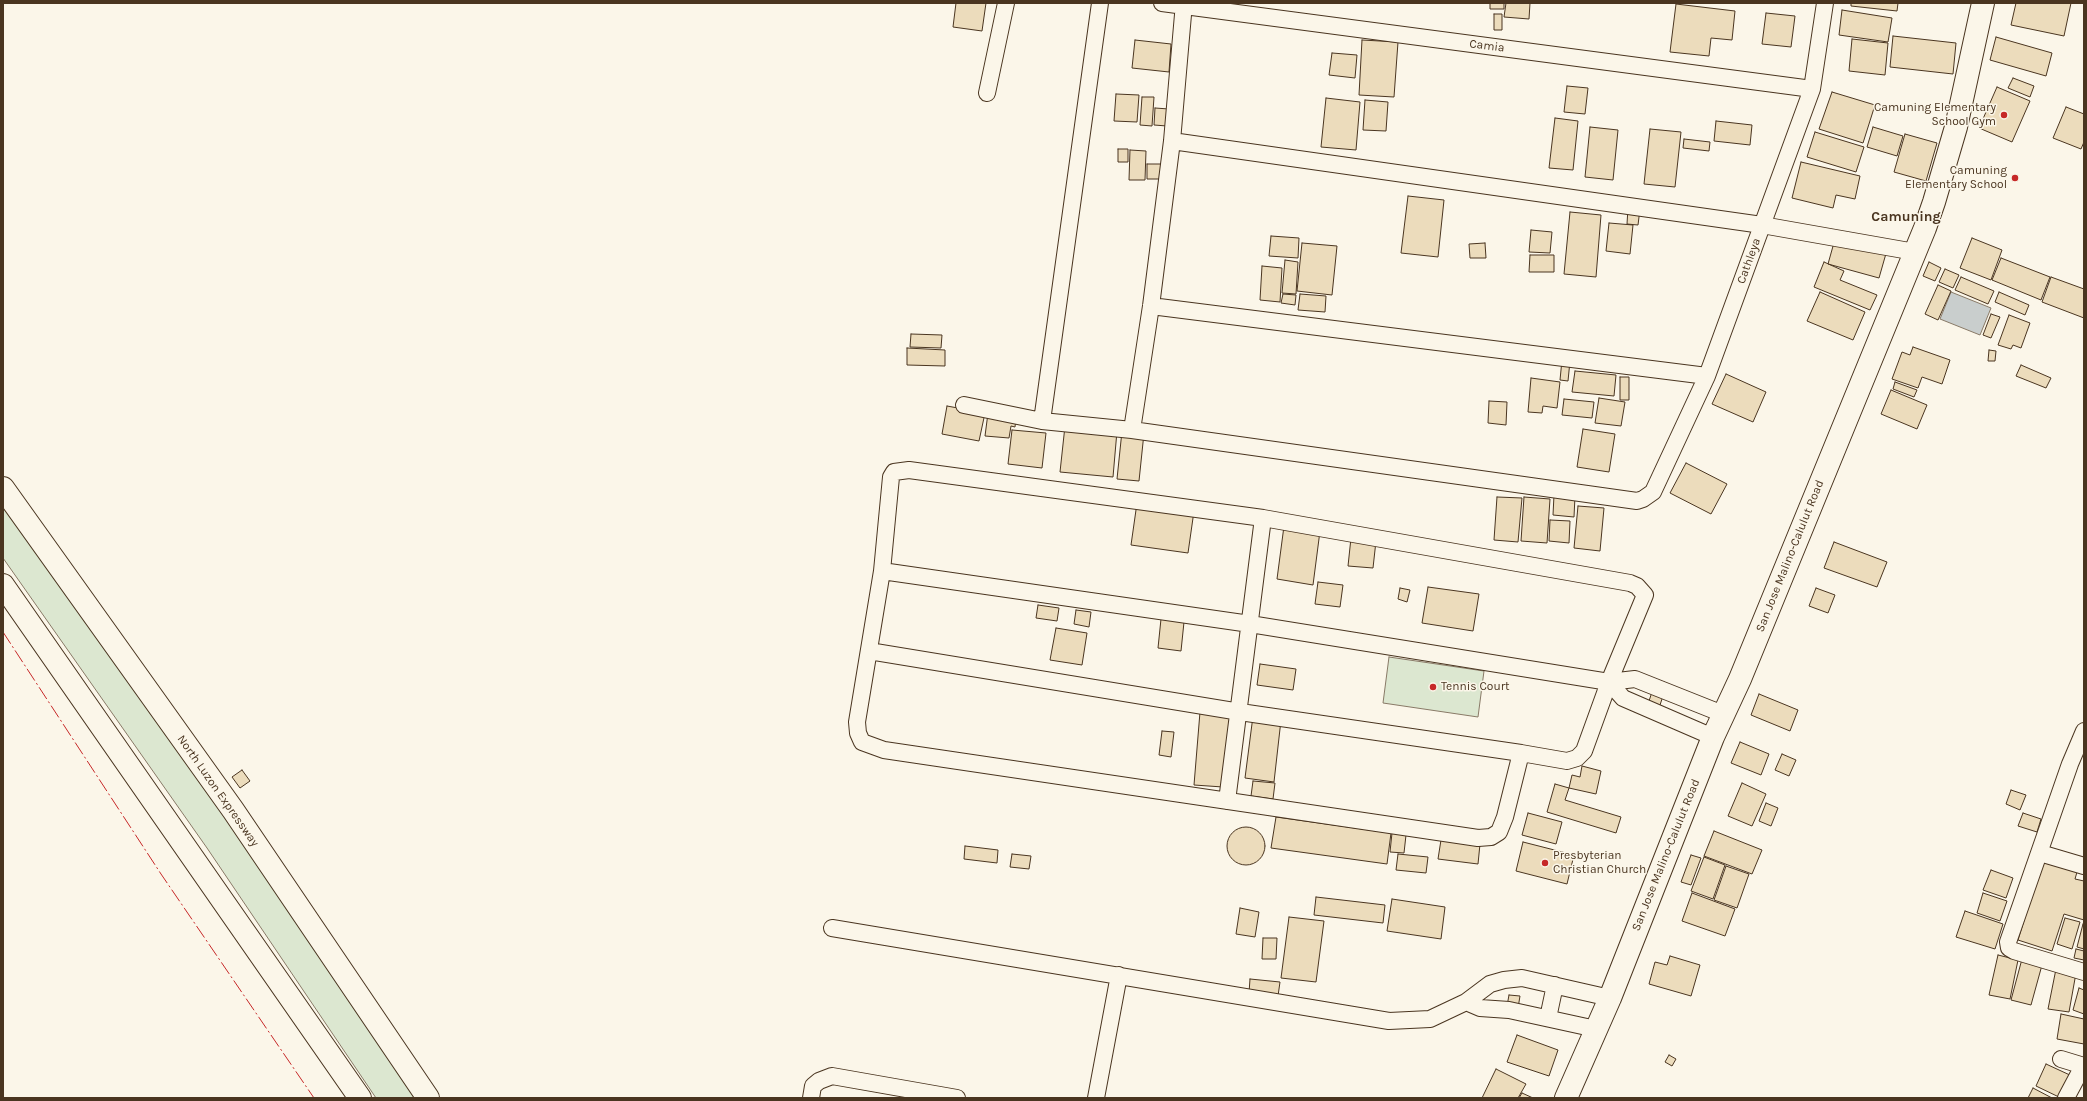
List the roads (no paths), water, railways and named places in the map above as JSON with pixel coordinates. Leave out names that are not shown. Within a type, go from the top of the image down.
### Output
[{"type":"main road","name":"San Jose Malino-Calulut Road","points":[[1566,1098],[1610,998],[1714,737],[1740,679],[1915,252],[1934,202],[1956,127],[1983,3]]},
{"type":"main road","name":"North Luzon Expressway","points":[[3,488],[233,810],[428,1098]]},
{"type":"main road","points":[[3,585],[360,1098]]},
{"type":"street","points":[[987,93],[1006,3]]},
{"type":"street","points":[[1042,421],[1100,3]]},
{"type":"street","name":"Camia","points":[[1162,3],[1812,89]]},
{"type":"street","name":"Cathleya","points":[[1132,430],[1637,501],[1648,497],[1653,492],[1707,376],[1812,89],[1825,3]]},
{"type":"street","points":[[964,405],[1042,421],[1132,430],[1151,306],[1172,141],[1184,5]]},
{"type":"street","points":[[1172,141],[1762,225],[1915,252]]},
{"type":"street","points":[[1151,306],[1707,376]]},
{"type":"street","points":[[869,651],[1240,712],[1521,753],[1567,761],[1577,758],[1584,751],[1609,682],[1644,600],[1645,596],[1643,591],[1637,586],[1263,518],[901,471],[894,472],[891,477],[882,571],[856,722],[858,733],[862,742],[870,746],[884,750],[1478,838],[1491,837],[1500,832],[1521,753]]},
{"type":"street","points":[[1227,801],[1240,712],[1263,518]]},
{"type":"street","points":[[882,571],[1250,624],[1609,682],[1636,679],[1724,714]]},
{"type":"street","points":[[1609,682],[1623,698],[1714,737]]},
{"type":"street","points":[[1664,716],[1671,692]]},
{"type":"street","points":[[2084,731],[2077,765],[2040,853],[2008,942],[2009,948],[2014,951],[2084,972]]},
{"type":"street","points":[[2040,853],[2084,866]]},
{"type":"street","points":[[832,928],[1119,974],[1389,1021],[1430,1019],[1466,1002],[1490,984],[1504,980],[1522,978],[1610,998]]},
{"type":"street","points":[[1096,1098],[1119,974]]},
{"type":"street","points":[[1548,1018],[1555,986]]},
{"type":"street","points":[[1466,1002],[1480,1008],[1509,1010],[1596,1029]]},
{"type":"street","points":[[2061,1059],[2084,1066],[2066,1098]]},
{"type":"street","points":[[811,1098],[813,1086],[819,1081],[832,1076],[951,1097]]},
{"type":"place","name":"Camuning Elementary School Gym","points":[[2004,115]]},
{"type":"place","name":"Camuning Elementary School","points":[[2015,178]]},
{"type":"place","name":"Tennis Court","points":[[1433,687]]},
{"type":"place","name":"Presbyterian Christian Church","points":[[1545,863]]},
{"type":"district","name":"Camuning","points":[[1906,217]]}]
